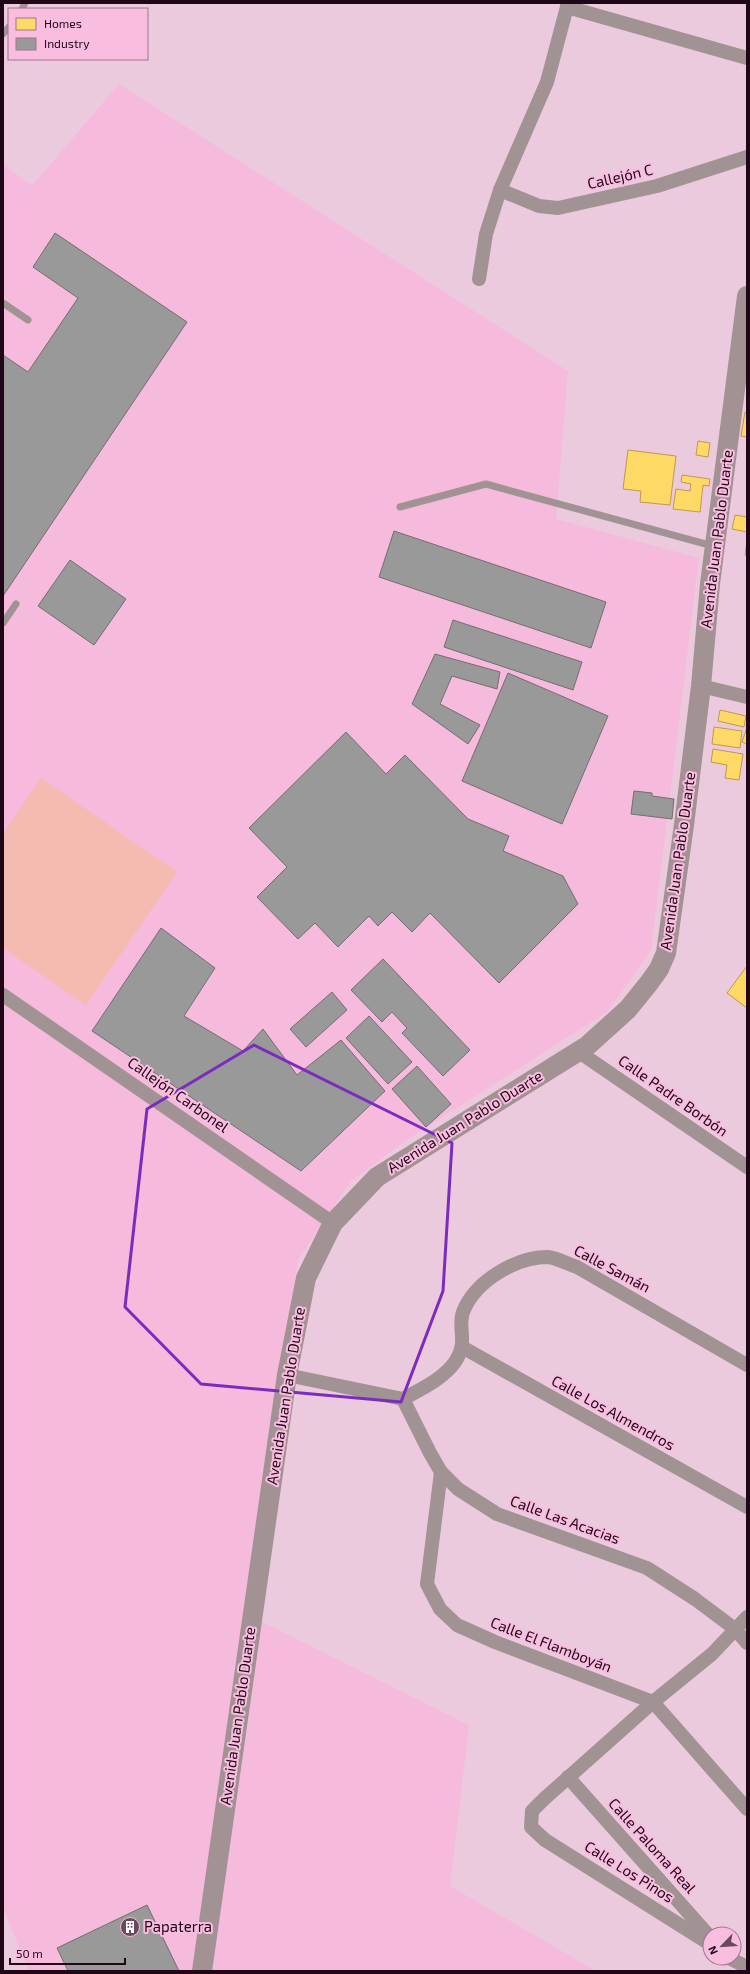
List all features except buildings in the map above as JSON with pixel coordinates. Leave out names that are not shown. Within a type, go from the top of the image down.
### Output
[{"type":"main road","name":"Avenida Juan Pablo Duarte","points":[[202,1971],[287,1375],[306,1278],[333,1223],[377,1177],[579,1052],[628,1009],[659,969],[666,953],[679,869],[701,686],[715,547],[747,296]]},
{"type":"street","points":[[479,279],[486,234],[500,190],[547,82],[567,5],[747,58]]},
{"type":"street","name":"Callejón C","points":[[500,190],[539,206],[558,208],[657,186],[747,157]]},
{"type":"street","points":[[701,686],[747,697]]},
{"type":"street","name":"Callejón Carbonel","points":[[3,994],[333,1223]]},
{"type":"street","name":"Calle Padre Borbón","points":[[579,1052],[747,1167]]},
{"type":"street","name":"Calle Samán","points":[[403,1399],[430,1384],[455,1363],[462,1347],[462,1313],[474,1294],[492,1276],[534,1258],[550,1257],[577,1266],[747,1365]]},
{"type":"street","name":"Calle Los Almendros","points":[[462,1347],[747,1507]]},
{"type":"street","points":[[287,1375],[403,1399]]},
{"type":"street","name":"Calle Las Acacias","points":[[403,1399],[441,1472],[458,1489],[496,1514],[648,1568],[736,1628],[747,1643]]},
{"type":"street","name":"Calle El Flamboyán","points":[[441,1472],[427,1584],[440,1609],[457,1625],[495,1642],[653,1702],[747,1809]]},
{"type":"street","points":[[568,1777],[653,1702],[712,1654],[747,1617]]},
{"type":"street","name":"Calle Los Pinos","points":[[568,1777],[532,1812],[531,1826],[546,1840],[702,1939]]},
{"type":"street","name":"Calle Paloma Real","points":[[568,1777],[702,1928]]},
{"type":"lane","points":[[3,303],[28,320]]},
{"type":"lane","points":[[400,507],[486,484],[715,547]]},
{"type":"lane","points":[[3,622],[16,604]]},
{"type":"highlighted area","points":[[254,1045],[452,1143],[443,1291],[401,1402],[201,1384],[125,1307],[147,1109]]},
{"type":"shaded area","points":[[119,84],[568,371],[556,519],[699,558],[651,950],[607,1012],[408,1139],[351,1181],[298,1260],[246,1614],[469,1725],[450,1886],[596,1971],[29,1971],[3,1908],[3,164],[32,186]]},
{"type":"shaded area","points":[[41,778],[177,872],[86,1005],[3,948],[3,834]]},
{"type":"place","name":"Papaterra","points":[[130,1927]]}]
